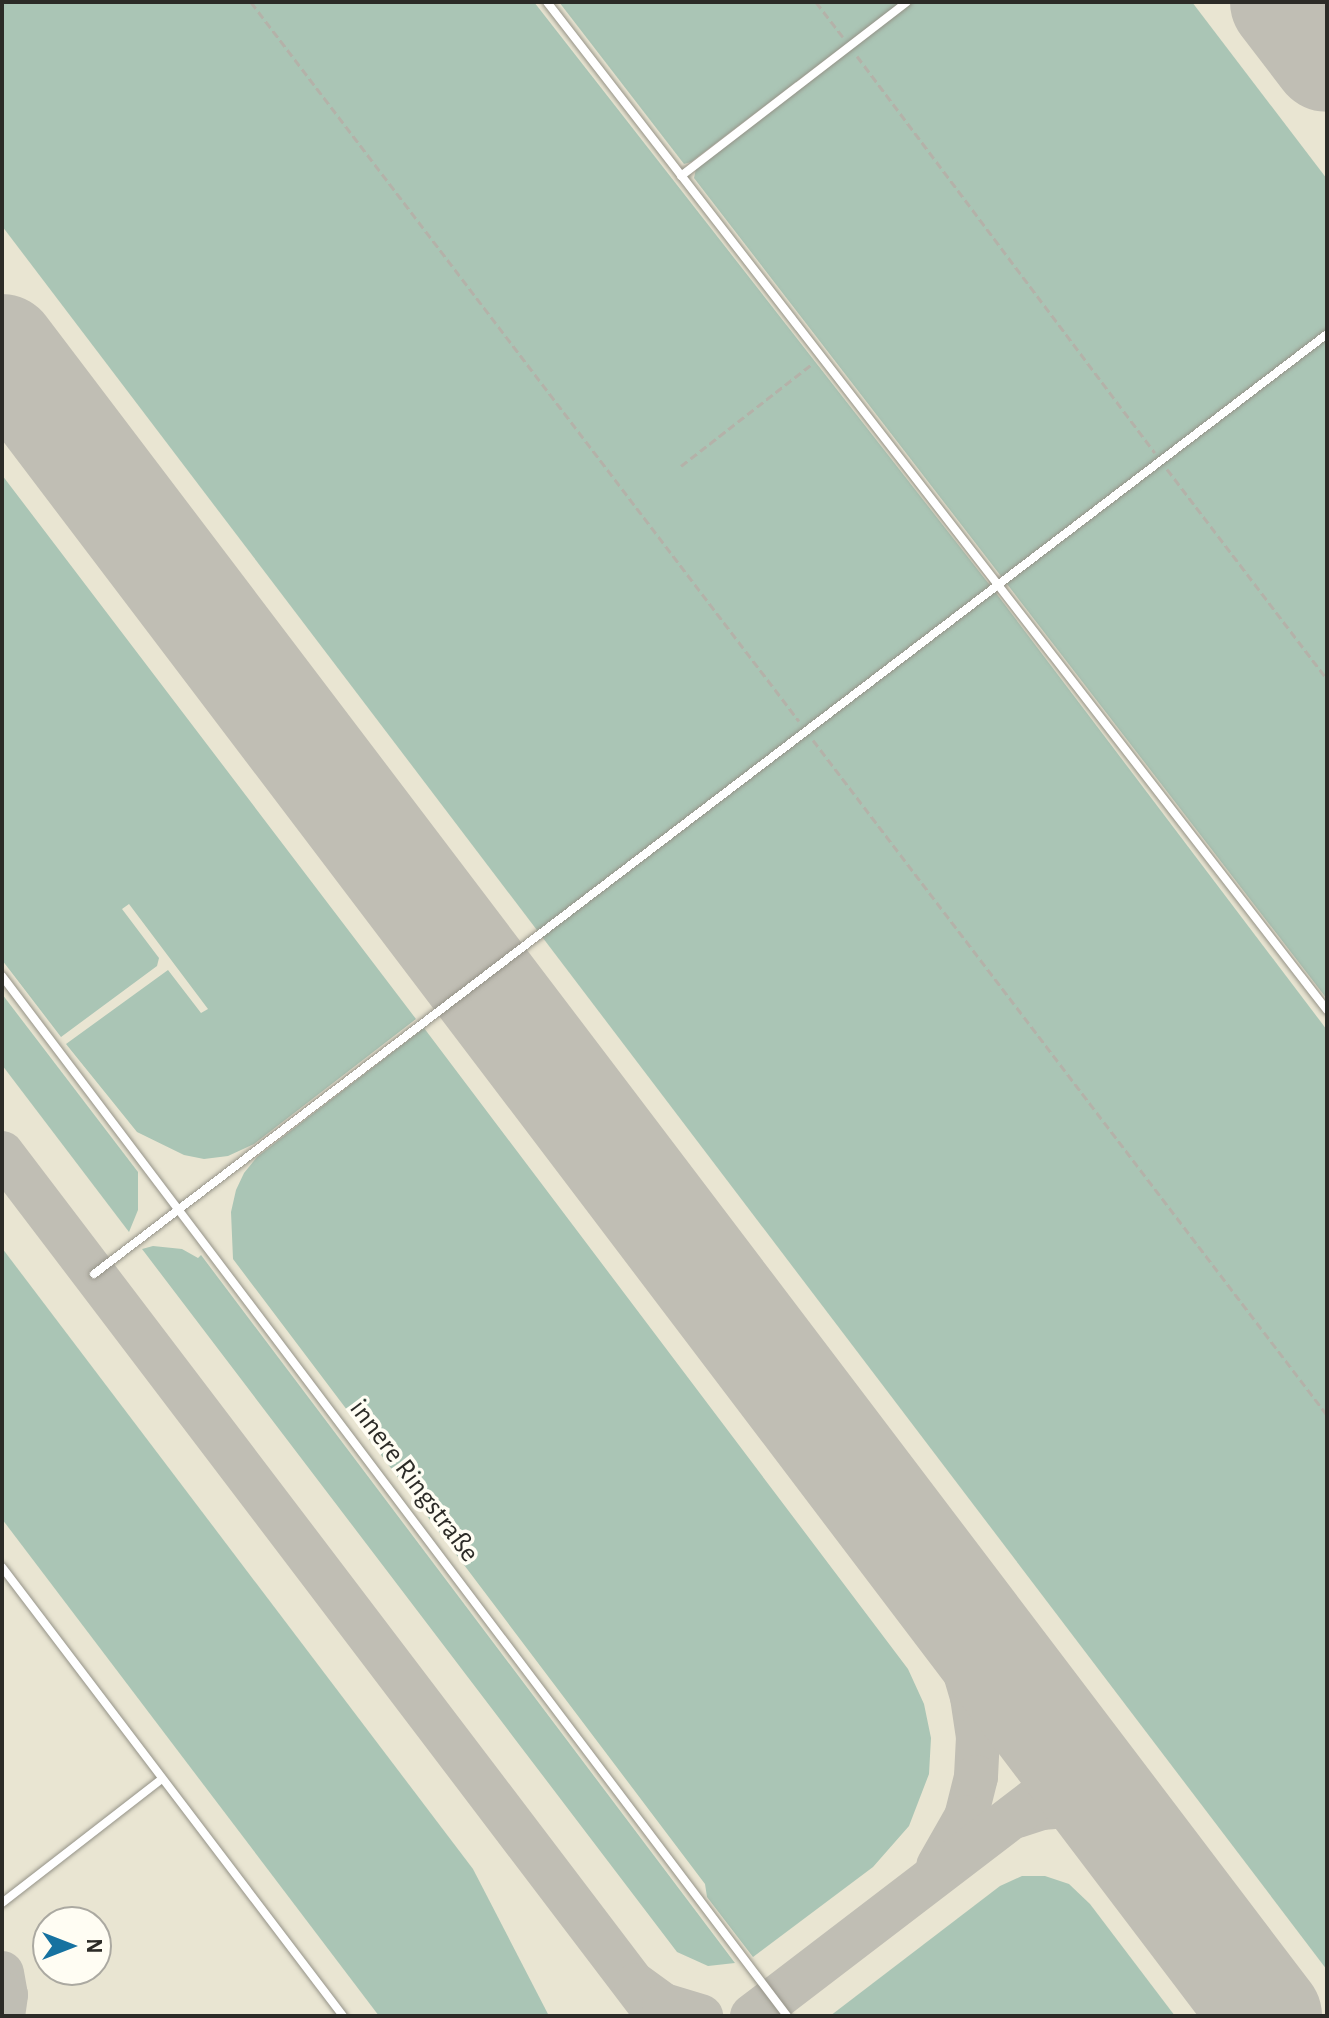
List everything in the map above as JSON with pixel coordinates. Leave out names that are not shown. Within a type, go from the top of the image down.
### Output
[{"type":"lane","points":[[547,2],[1327,1010]]},
{"type":"lane","points":[[681,176],[907,2]]},
{"type":"lane","points":[[94,1274],[1327,334]]},
{"type":"lane","name":"innere Ringstraße","points":[[2,976],[787,2016]]},
{"type":"lane","points":[[2,1567],[343,2016]]},
{"type":"lane","points":[[2,1903],[162,1779]]},
{"type":"path","points":[[251,2],[1327,1415]]},
{"type":"path","points":[[816,2],[1327,679]]},
{"type":"path","points":[[681,466],[821,357]]},
{"type":"shaded area","points":[[2,2],[1327,2],[1327,2016],[2,2016]]},
{"type":"green space","points":[[2,2],[534,2],[996,593],[1327,1030],[1327,1970],[2,226]]},
{"type":"green space","points":[[559,2],[901,2],[691,162],[684,164]]},
{"type":"green space","points":[[1192,2],[1327,179],[1327,999],[694,178],[696,169],[911,3]]},
{"type":"green space","points":[[2,475],[416,1019],[254,1144],[228,1156],[204,1159],[184,1155],[137,1132],[66,1044],[168,970],[201,1013],[208,1009],[129,904],[122,909],[159,958],[157,966],[61,1037],[2,960]]},
{"type":"green space","points":[[2,994],[138,1172],[138,1210],[129,1232],[2,1065]]},
{"type":"green space","points":[[424,1028],[908,1669],[924,1704],[931,1738],[929,1774],[909,1826],[873,1867],[753,1957],[707,1897],[705,1884],[233,1259],[231,1212],[236,1190],[257,1157]]},
{"type":"green space","points":[[153,1246],[182,1249],[198,1258],[201,1255],[735,1963],[708,1966],[677,1952],[142,1249]]},
{"type":"green space","points":[[2,1248],[473,1869],[549,2016],[379,2016],[2,1519]]},
{"type":"green space","points":[[1022,1876],[1045,1876],[1069,1884],[1090,1904],[1175,2016],[830,2016],[1000,1886]]},
{"type":"taxiway","points":[[2,1153],[658,2016]]},
{"type":"taxiway","points":[[914,1551],[957,1646],[972,1697],[978,1737],[976,1777],[966,1817],[938,1866]]},
{"type":"taxiway","points":[[752,2016],[1078,1767]]},
{"type":"taxiway","points":[[1017,1816],[1041,1808],[1071,1806],[1097,1813],[1131,1836]]},
{"type":"taxiway","points":[[2,1973],[6,1995],[3,2016]]},
{"type":"taxiway","points":[[636,1985],[664,2005],[701,2016]]},
{"type":"runway","points":[[1285,2],[1327,57]]},
{"type":"runway","points":[[2,349],[1267,2016]]}]
